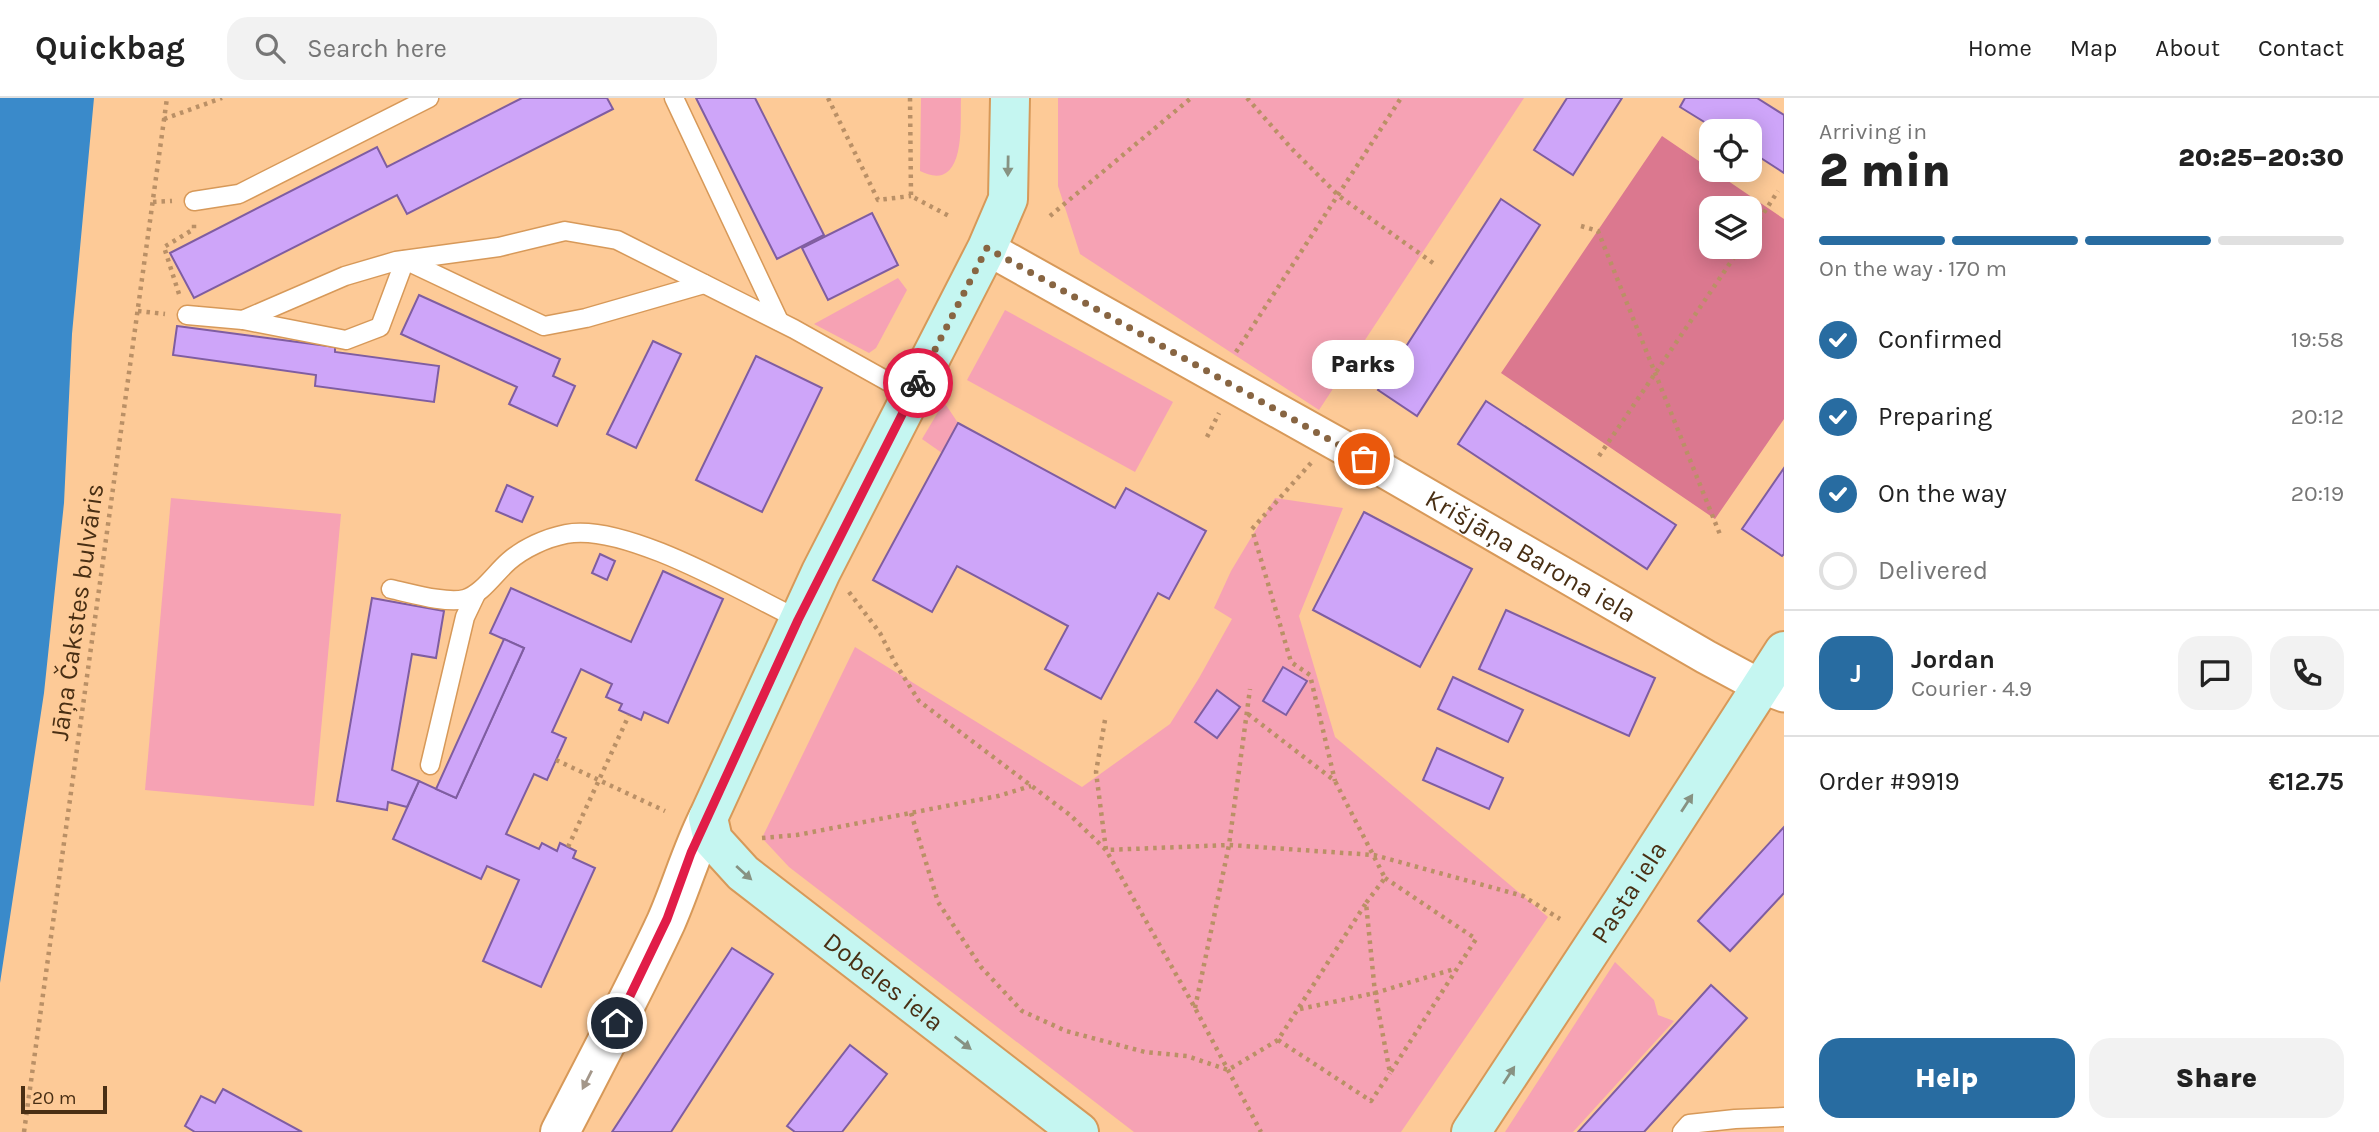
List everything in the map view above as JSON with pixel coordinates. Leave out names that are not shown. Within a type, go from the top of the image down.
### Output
[{"type":"main road","points":[[708,818],[798,620],[987,248],[1008,199],[1010,98]]},
{"type":"main road","name":"Pasta iela","points":[[1471,1132],[1623,901],[1772,690],[1784,651]]},
{"type":"main road","name":"Dobeles iela","points":[[708,818],[713,840],[743,873],[1079,1132]]},
{"type":"street","name":"Krišjāņa Barona iela","points":[[987,248],[1364,459],[1706,657],[1772,690]]},
{"type":"street","points":[[560,1132],[667,919],[691,853],[708,818]]},
{"type":"lane","points":[[194,201],[239,194],[429,98]]},
{"type":"lane","points":[[674,98],[779,321]]},
{"type":"lane","points":[[243,320],[345,276],[405,260],[499,247],[565,231],[617,240],[779,321],[912,395]]},
{"type":"lane","points":[[405,260],[544,326],[586,318],[704,284]]},
{"type":"lane","points":[[187,315],[243,320],[346,340],[380,327],[405,260]]},
{"type":"lane","points":[[391,589],[453,600],[464,599],[475,594],[511,559],[539,542],[567,533],[601,533],[670,557],[798,620]]},
{"type":"lane","points":[[430,765],[465,617],[475,594]]},
{"type":"lane","points":[[1682,1132],[1689,1124],[1784,1117]]},
{"type":"path","name":"Jāņa Čakstes bulvāris","points":[[23,1132],[167,98]]},
{"type":"path","points":[[163,119],[222,98]]},
{"type":"path","points":[[828,98],[878,200],[911,196],[951,217]]},
{"type":"path","points":[[910,98],[911,196]]},
{"type":"path","points":[[1050,216],[1191,98]]},
{"type":"path","points":[[1247,98],[1339,196],[1433,263]]},
{"type":"path","points":[[1207,437],[1233,387],[1237,349],[1401,98]]},
{"type":"path","points":[[1762,216],[1778,191]]},
{"type":"path","points":[[153,202],[167,201]]},
{"type":"path","points":[[1581,226],[1598,231],[1721,537]]},
{"type":"path","points":[[187,315],[164,247],[194,229]]},
{"type":"path","points":[[1599,456],[1733,259]]},
{"type":"path","points":[[1278,1040],[1371,1101],[1476,939],[1385,878],[1335,781],[1310,675],[1291,662],[1252,528],[1313,462]]},
{"type":"path","points":[[848,590],[880,633],[894,663],[919,701],[1070,815],[1106,850],[1261,1132]]},
{"type":"path","points":[[1195,1008],[1229,845],[1250,689]]},
{"type":"path","points":[[1247,713],[1335,781]]},
{"type":"path","points":[[568,847],[629,715]]},
{"type":"path","points":[[1105,720],[1096,772],[1106,850]]},
{"type":"path","points":[[556,760],[665,811]]},
{"type":"path","points":[[762,838],[797,835],[911,813],[998,796],[1031,786]]},
{"type":"path","points":[[911,813],[938,902],[981,967],[1022,1011],[1066,1031],[1145,1052],[1187,1056],[1228,1070],[1278,1040],[1385,878]]},
{"type":"path","points":[[1106,850],[1229,845],[1374,855],[1522,897],[1560,919]]},
{"type":"path","points":[[1366,903],[1375,993],[1390,1073]]},
{"type":"path","points":[[1298,1009],[1375,993],[1455,969]]},
{"type":"shaded area","points":[[921,98],[961,98],[958,152],[955,162],[942,175],[920,171]]},
{"type":"shaded area","points":[[1058,98],[1524,98],[1319,410],[1080,254],[1058,186]]},
{"type":"shaded area","points":[[1662,136],[1699,161],[1699,182],[1730,182],[1750,196],[1699,196],[1699,259],[1762,259],[1762,204],[1784,219],[1784,419],[1715,519],[1501,373]]},
{"type":"shaded area","points":[[898,278],[907,290],[876,348],[869,353],[814,324]]},
{"type":"shaded area","points":[[1005,310],[1173,402],[1135,472],[967,380]]},
{"type":"shaded area","points":[[944,402],[958,423],[942,453],[922,439]]},
{"type":"shaded area","points":[[171,498],[341,514],[314,806],[145,790]]},
{"type":"shaded area","points":[[1275,498],[1343,508],[1299,616],[1335,737],[1548,917],[1401,1132],[1134,1132],[789,867],[762,838],[855,647],[1082,787],[1170,724],[1232,619],[1214,608],[1231,571]]},
{"type":"shaded area","points":[[1615,962],[1654,1000],[1658,1015],[1674,1021],[1573,1132],[1505,1132]]},
{"type":"water","points":[[0,98],[94,98],[72,334],[64,503],[44,693],[0,983]]},
{"type":"building","points":[[522,98],[607,98],[613,109],[407,214],[397,195],[194,298],[170,253],[377,147],[387,167]]},
{"type":"building","points":[[696,98],[755,98],[824,235],[777,259]]},
{"type":"building","points":[[1567,98],[1622,98],[1573,175],[1534,150]]},
{"type":"building","points":[[1685,98],[1757,98],[1784,115],[1784,173],[1762,159],[1762,119],[1700,119],[1680,107]]},
{"type":"building","points":[[1501,199],[1540,225],[1417,416],[1378,390]]},
{"type":"building","points":[[872,213],[898,265],[828,300],[802,248]]},
{"type":"building","points":[[419,295],[560,359],[553,376],[575,386],[557,426],[509,404],[517,387],[401,334]]},
{"type":"building","points":[[177,326],[335,347],[335,352],[439,366],[434,402],[315,386],[316,375],[173,355]]},
{"type":"building","points":[[653,341],[681,354],[636,448],[607,434]]},
{"type":"building","points":[[756,356],[822,388],[762,512],[696,480]]},
{"type":"building","points":[[1486,401],[1676,525],[1647,569],[1458,444]]},
{"type":"building","points":[[958,423],[1115,508],[1126,488],[1206,531],[1169,599],[1158,593],[1101,699],[1045,669],[1068,626],[957,566],[932,612],[873,580]]},
{"type":"building","points":[[1784,468],[1784,554],[1782,556],[1742,529]]},
{"type":"building","points":[[507,485],[533,497],[522,522],[496,511]]},
{"type":"building","points":[[1364,512],[1472,569],[1420,667],[1313,610]]},
{"type":"building","points":[[600,554],[615,561],[607,580],[592,573]]},
{"type":"building","points":[[663,571],[723,599],[668,723],[644,712],[641,720],[619,710],[622,704],[606,697],[612,684],[581,669],[552,732],[566,738],[547,780],[534,774],[506,834],[539,849],[542,843],[557,851],[560,843],[576,851],[573,858],[595,868],[541,987],[483,961],[519,880],[487,866],[481,879],[393,839],[419,781],[456,798],[524,648],[490,633],[511,588],[631,642]]},
{"type":"building","points":[[372,598],[444,611],[436,658],[412,654],[392,770],[419,781],[407,807],[388,802],[387,810],[337,801]]},
{"type":"building","points":[[1506,610],[1655,678],[1629,736],[1479,669]]},
{"type":"building","points":[[504,639],[524,648],[456,798],[436,789]]},
{"type":"building","points":[[1283,667],[1307,681],[1286,715],[1263,701]]},
{"type":"building","points":[[1453,677],[1523,710],[1508,742],[1438,709]]},
{"type":"building","points":[[1217,690],[1240,707],[1217,738],[1195,722]]},
{"type":"building","points":[[1437,748],[1503,778],[1489,809],[1423,780]]},
{"type":"building","points":[[1784,827],[1784,893],[1730,951],[1698,921]]},
{"type":"building","points":[[732,948],[773,974],[671,1132],[612,1132]]},
{"type":"building","points":[[1711,985],[1747,1018],[1644,1132],[1578,1132]]},
{"type":"building","points":[[850,1045],[887,1074],[842,1132],[795,1132],[787,1126]]},
{"type":"building","points":[[223,1089],[302,1132],[195,1132],[185,1126],[201,1096],[215,1103]]},
{"type":"way so far","points":[[918,383],[987,248],[1364,459]]},
{"type":"place","name":"Parks","points":[[1364,459]]},
{"type":"route","points":[[617,1023],[667,919],[691,853],[798,620],[918,383]]}]
